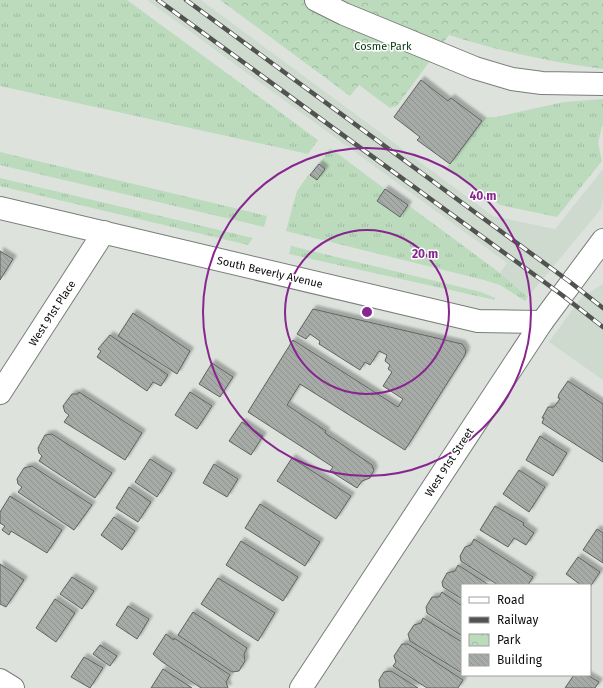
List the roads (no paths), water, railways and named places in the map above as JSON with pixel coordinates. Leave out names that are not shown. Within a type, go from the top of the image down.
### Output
[{"type":"street","points":[[316,0],[344,14],[475,68],[512,79],[542,83],[603,84]]},
{"type":"street","name":"South Beverly Avenue","points":[[0,208],[478,321],[542,322]]},
{"type":"street","name":"West 91st Place","points":[[0,393],[104,232]]},
{"type":"street","name":"West 91st Street","points":[[301,688],[542,322],[603,240]]},
{"type":"street","points":[[0,680],[13,688]]},
{"type":"railway","points":[[158,0],[562,295],[603,327]]},
{"type":"railway","points":[[186,0],[570,282],[603,308]]},
{"type":"park label","name":"Cosme Park","points":[[383,46]]}]
